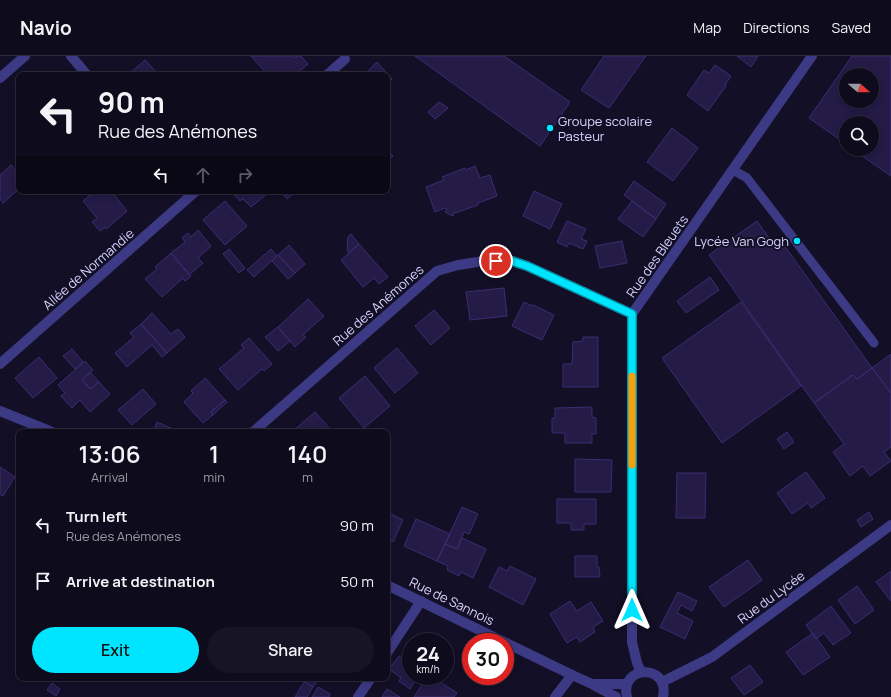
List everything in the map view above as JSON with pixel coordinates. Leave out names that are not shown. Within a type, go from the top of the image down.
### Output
[{"type":"street","points":[[0,78],[25,56]]},
{"type":"street","points":[[71,56],[85,72]]},
{"type":"street","name":"Rue des Bleuets","points":[[641,672],[637,663],[632,642],[632,314],[812,56]]},
{"type":"street","points":[[330,72],[345,59]]},
{"type":"street","name":"Allée de Normandie","points":[[0,364],[191,194]]},
{"type":"street","name":"Rue des Anémones","points":[[256,429],[437,271],[458,265],[484,261],[509,260],[527,266],[632,314]]},
{"type":"street","points":[[0,410],[45,429]]},
{"type":"street","name":"Rue du Lycée","points":[[664,692],[891,525]]},
{"type":"street","name":"Rue de Sannois","points":[[390,586],[616,697]]},
{"type":"street","points":[[390,648],[421,601]]},
{"type":"street","points":[[627,697],[626,690],[631,678],[641,672],[653,673],[659,678],[664,692]]},
{"type":"street","points":[[555,697],[572,675]]},
{"type":"street","points":[[358,697],[368,681]]},
{"type":"street","name":"Rue de Sannois","points":[[592,684],[628,684]]},
{"type":"lane","points":[[733,170],[746,178],[874,343]]},
{"type":"building","points":[[251,56],[294,56],[295,58],[297,56],[301,56],[308,64],[299,72],[265,72]]},
{"type":"building","points":[[415,56],[504,56],[570,102],[540,146]]},
{"type":"building","points":[[604,56],[646,56],[609,108],[581,90]]},
{"type":"building","points":[[737,56],[758,56],[751,67]]},
{"type":"building","points":[[852,56],[891,56],[891,176],[862,156],[879,156],[879,116],[839,116],[839,139],[809,118],[839,75],[839,108],[879,108],[879,68],[844,68]]},
{"type":"building","points":[[145,60],[156,72],[131,72]]},
{"type":"building","points":[[377,62],[386,72],[367,72]]},
{"type":"building","points":[[715,65],[731,76],[725,85],[726,86],[708,111],[687,95],[704,70],[709,73]]},
{"type":"building","points":[[439,102],[448,108],[435,119],[428,112]]},
{"type":"building","points":[[672,128],[698,148],[673,181],[647,162]]},
{"type":"building","points":[[11,165],[16,170],[16,192],[3,203],[0,199],[0,175]]},
{"type":"building","points":[[475,166],[480,178],[490,175],[497,196],[478,203],[478,205],[455,213],[454,212],[453,216],[445,212],[447,209],[445,208],[435,212],[426,187],[444,180],[442,177],[465,168],[466,170]]},
{"type":"building","points":[[634,181],[666,204],[656,219],[624,195]]},
{"type":"building","points":[[534,191],[562,204],[550,229],[523,216]]},
{"type":"building","points":[[91,194],[114,194],[127,211],[106,229],[105,227],[100,231],[92,222],[97,218],[83,201]]},
{"type":"building","points":[[234,194],[267,194],[251,207],[243,199],[240,201]]},
{"type":"building","points":[[283,194],[293,194],[287,199]]},
{"type":"building","points":[[225,201],[247,226],[225,245],[203,220]]},
{"type":"building","points":[[632,201],[656,219],[643,237],[618,219]]},
{"type":"building","points":[[567,221],[586,229],[581,239],[587,241],[583,249],[569,243],[567,247],[557,242]]},
{"type":"building","points":[[757,221],[777,249],[784,245],[872,368],[857,379],[853,375],[814,403],[709,255]]},
{"type":"building","points":[[198,230],[211,246],[198,258],[203,263],[189,275],[171,253],[185,242],[182,238],[188,233],[191,237]]},
{"type":"building","points":[[351,234],[359,244],[349,253],[347,250],[348,237]]},
{"type":"building","points":[[622,241],[627,263],[600,268],[595,246]]},
{"type":"building","points":[[359,244],[388,277],[379,284],[374,278],[363,287],[341,260]]},
{"type":"building","points":[[289,245],[305,264],[295,273],[278,255]]},
{"type":"building","points":[[229,249],[245,268],[239,273],[223,254]]},
{"type":"building","points":[[271,249],[277,256],[254,277],[247,270]]},
{"type":"building","points":[[171,253],[191,276],[185,281],[183,278],[162,297],[145,279],[157,269],[155,267]]},
{"type":"building","points":[[278,255],[295,273],[288,279],[272,261]]},
{"type":"building","points":[[710,277],[719,290],[686,313],[677,301]]},
{"type":"building","points":[[504,288],[507,316],[470,320],[466,292]]},
{"type":"building","points":[[308,299],[324,316],[303,335],[306,337],[295,347],[278,327]]},
{"type":"building","points":[[524,302],[554,315],[542,340],[512,326]]},
{"type":"building","points":[[741,302],[801,386],[722,443],[662,358]]},
{"type":"building","points":[[434,310],[450,328],[431,345],[415,326]]},
{"type":"building","points":[[152,313],[171,334],[178,329],[185,337],[167,353],[141,324]]},
{"type":"building","points":[[141,324],[167,353],[162,357],[152,345],[127,367],[115,353],[134,337],[130,333]]},
{"type":"building","points":[[278,327],[290,341],[278,351],[265,337]]},
{"type":"building","points":[[583,337],[598,337],[598,387],[563,387],[563,364],[572,364],[573,342],[583,341]]},
{"type":"building","points":[[249,338],[272,364],[264,371],[262,369],[238,390],[219,369],[244,348],[241,345]]},
{"type":"building","points":[[397,348],[418,373],[395,393],[374,368]]},
{"type":"building","points":[[72,349],[83,362],[75,369],[63,356]]},
{"type":"building","points":[[891,354],[891,393],[872,368]]},
{"type":"building","points":[[39,357],[57,378],[33,398],[15,378]]},
{"type":"building","points":[[85,361],[93,370],[82,380],[90,389],[99,382],[110,394],[90,412],[80,400],[72,408],[61,396],[65,393],[58,385]]},
{"type":"building","points":[[872,368],[891,393],[891,447],[884,452],[891,461],[870,476],[863,466],[850,476],[833,452],[844,444],[814,403],[853,375],[857,379]]},
{"type":"building","points":[[90,372],[99,382],[90,389],[82,380]]},
{"type":"building","points":[[365,376],[390,406],[364,428],[339,398]]},
{"type":"building","points":[[205,378],[225,400],[211,412],[213,415],[203,423],[184,402],[193,393],[191,391]]},
{"type":"building","points":[[143,389],[156,404],[132,425],[118,410]]},
{"type":"building","points":[[225,400],[227,402],[213,415],[211,412]]},
{"type":"building","points":[[592,407],[592,417],[596,418],[596,434],[592,434],[592,443],[565,443],[565,433],[552,433],[552,418],[555,418],[555,408]]},
{"type":"building","points":[[315,412],[330,429],[295,429]]},
{"type":"building","points":[[157,422],[173,429],[154,429]]},
{"type":"building","points":[[787,432],[794,442],[784,449],[777,439]]},
{"type":"building","points":[[575,459],[612,460],[611,492],[575,492]]},
{"type":"building","points":[[0,467],[15,477],[3,496],[0,494]]},
{"type":"building","points":[[806,472],[825,498],[811,508],[808,503],[792,514],[777,493]]},
{"type":"building","points":[[677,473],[706,473],[705,518],[676,518]]},
{"type":"building","points":[[557,499],[596,499],[596,524],[584,524],[584,530],[571,530],[571,523],[557,523]]},
{"type":"building","points":[[462,507],[478,514],[469,534],[464,532],[457,549],[445,544]]},
{"type":"building","points":[[869,512],[873,519],[861,527],[857,520]]},
{"type":"building","points":[[390,514],[403,520],[393,542],[390,540]]},
{"type":"building","points":[[416,519],[450,534],[437,561],[404,546]]},
{"type":"building","points":[[462,538],[486,549],[473,578],[461,572],[459,576],[447,570],[448,566],[437,561],[445,544],[457,549]]},
{"type":"building","points":[[575,556],[597,556],[597,567],[599,567],[600,577],[575,577]]},
{"type":"building","points":[[748,560],[762,580],[724,607],[709,587]]},
{"type":"building","points":[[510,566],[536,579],[523,605],[489,587],[499,567],[507,571]]},
{"type":"building","points":[[891,571],[891,601],[876,582]]},
{"type":"building","points":[[857,586],[874,610],[855,624],[838,600]]},
{"type":"building","points":[[678,592],[697,601],[692,611],[681,605],[677,613],[693,621],[685,639],[660,627]]},
{"type":"building","points":[[570,601],[577,611],[591,602],[603,621],[593,627],[595,632],[580,642],[577,637],[567,643],[550,614]]},
{"type":"building","points":[[831,606],[851,633],[833,645],[824,633],[816,639],[806,625]]},
{"type":"building","points":[[813,633],[830,657],[803,675],[786,652]]},
{"type":"building","points":[[399,656],[402,658],[402,683],[399,681],[401,678],[390,670]]},
{"type":"building","points":[[750,665],[763,682],[744,695],[731,678]]},
{"type":"building","points":[[305,681],[317,681],[313,687],[304,682]]},
{"type":"building","points":[[304,682],[313,687],[307,697],[295,697]]},
{"type":"building","points":[[52,683],[60,689],[56,696],[47,690]]},
{"type":"building","points":[[404,685],[412,685],[410,689]]},
{"type":"building","points":[[422,685],[445,685],[457,693],[454,697],[414,697]]},
{"type":"building","points":[[318,687],[330,694],[329,697],[312,697]]},
{"type":"building","points":[[387,689],[400,697],[382,697]]},
{"type":"slow traffic","points":[[632,376],[632,465]]},
{"type":"place","name":"Groupe scolaire Pasteur","points":[[550,128]]},
{"type":"place","name":"Lycée Van Gogh","points":[[797,241]]},
{"type":"route","points":[[496,261],[509,260],[527,266],[632,314],[632,610]]}]
